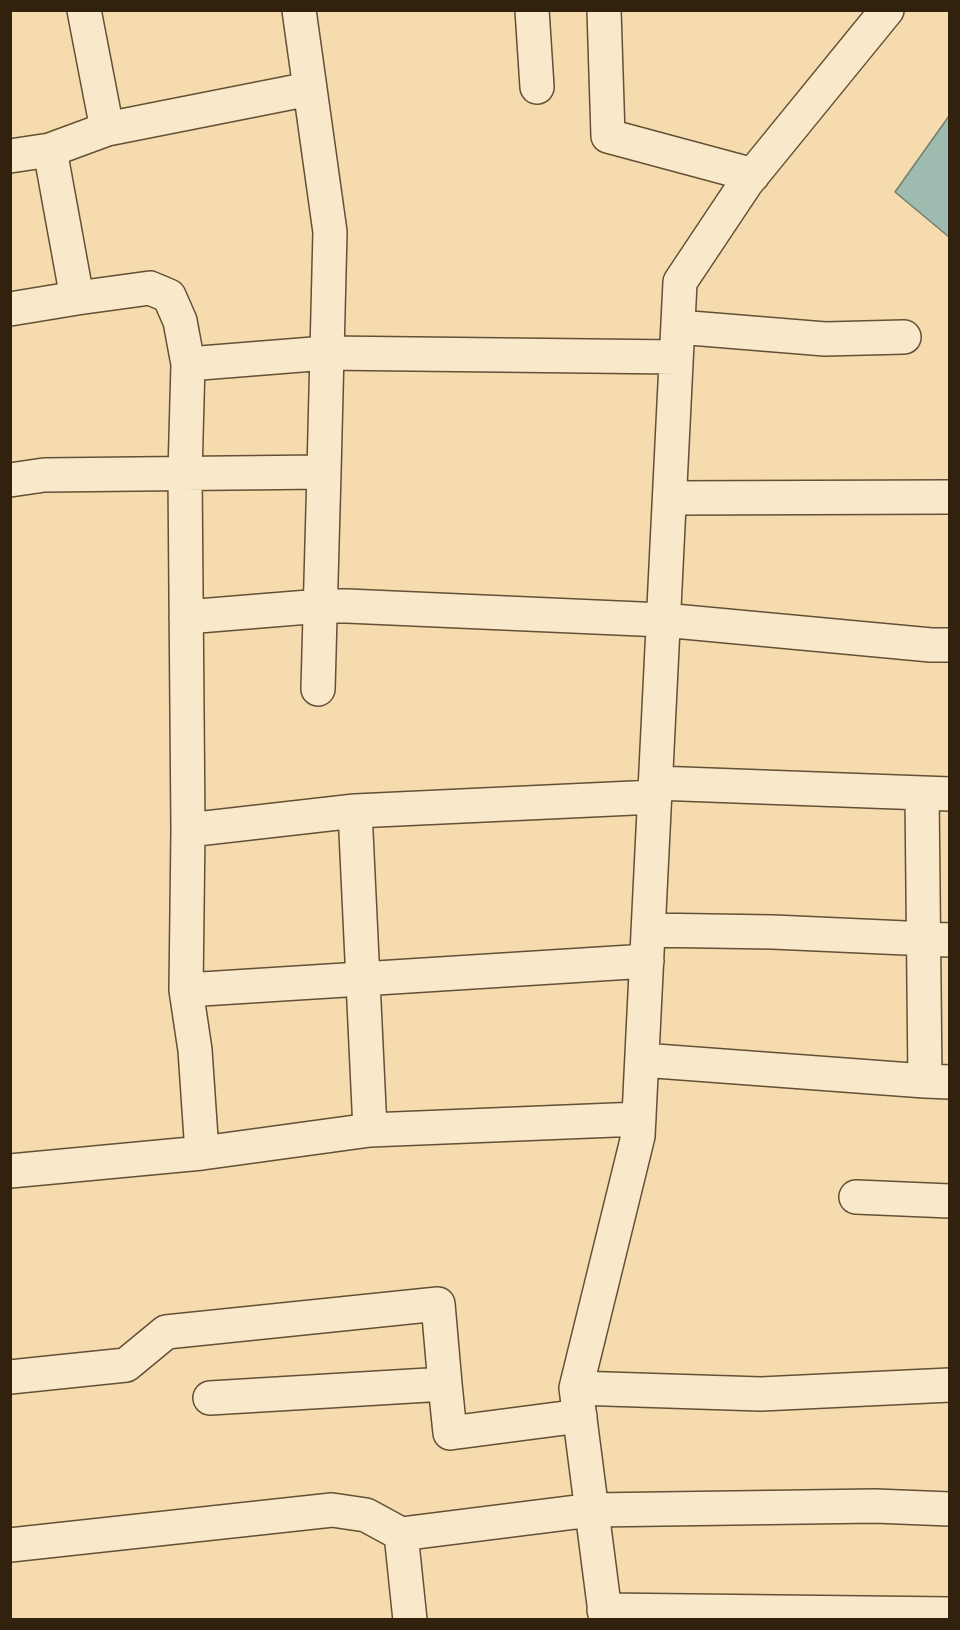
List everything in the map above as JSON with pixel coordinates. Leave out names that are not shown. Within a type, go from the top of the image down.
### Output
[{"type":"street","points":[[84,10],[106,129]]},
{"type":"street","points":[[298,10],[330,232],[318,689]]},
{"type":"street","points":[[532,10],[537,87]]},
{"type":"street","points":[[604,10],[608,135],[753,175]]},
{"type":"street","points":[[887,10],[753,175],[680,282],[638,1136],[578,1402],[605,1615],[950,1614]]},
{"type":"street","points":[[10,156],[50,150],[106,129],[309,89]]},
{"type":"street","points":[[50,150],[77,298]]},
{"type":"street","points":[[10,309],[150,288],[169,296],[180,321],[188,364],[185,473],[188,830],[186,990],[195,1050],[202,1153]]},
{"type":"street","points":[[188,364],[326,353],[904,337]]},
{"type":"street","points":[[10,480],[44,475],[324,472]]},
{"type":"street","points":[[669,498],[950,497]]},
{"type":"street","points":[[186,616],[321,606],[663,620],[950,645]]},
{"type":"street","points":[[188,830],[355,811],[655,790],[936,794],[937,1082],[642,1060]]},
{"type":"street","points":[[355,811],[370,1130]]},
{"type":"street","points":[[186,990],[363,978],[772,932],[937,940]]},
{"type":"street","points":[[10,1171],[202,1153],[370,1130],[639,1119]]},
{"type":"street","points":[[856,1197],[950,1201]]},
{"type":"street","points":[[10,1377],[126,1365],[166,1332],[438,1304],[450,1433],[578,1402],[950,1385]]},
{"type":"street","points":[[210,1398],[445,1384]]},
{"type":"street","points":[[10,1545],[332,1510],[366,1515],[400,1534],[592,1510],[875,1506],[950,1509]]},
{"type":"street","points":[[400,1534],[410,1620]]},
{"type":"shaded area","points":[[949,116],[949,237],[895,192]]}]
